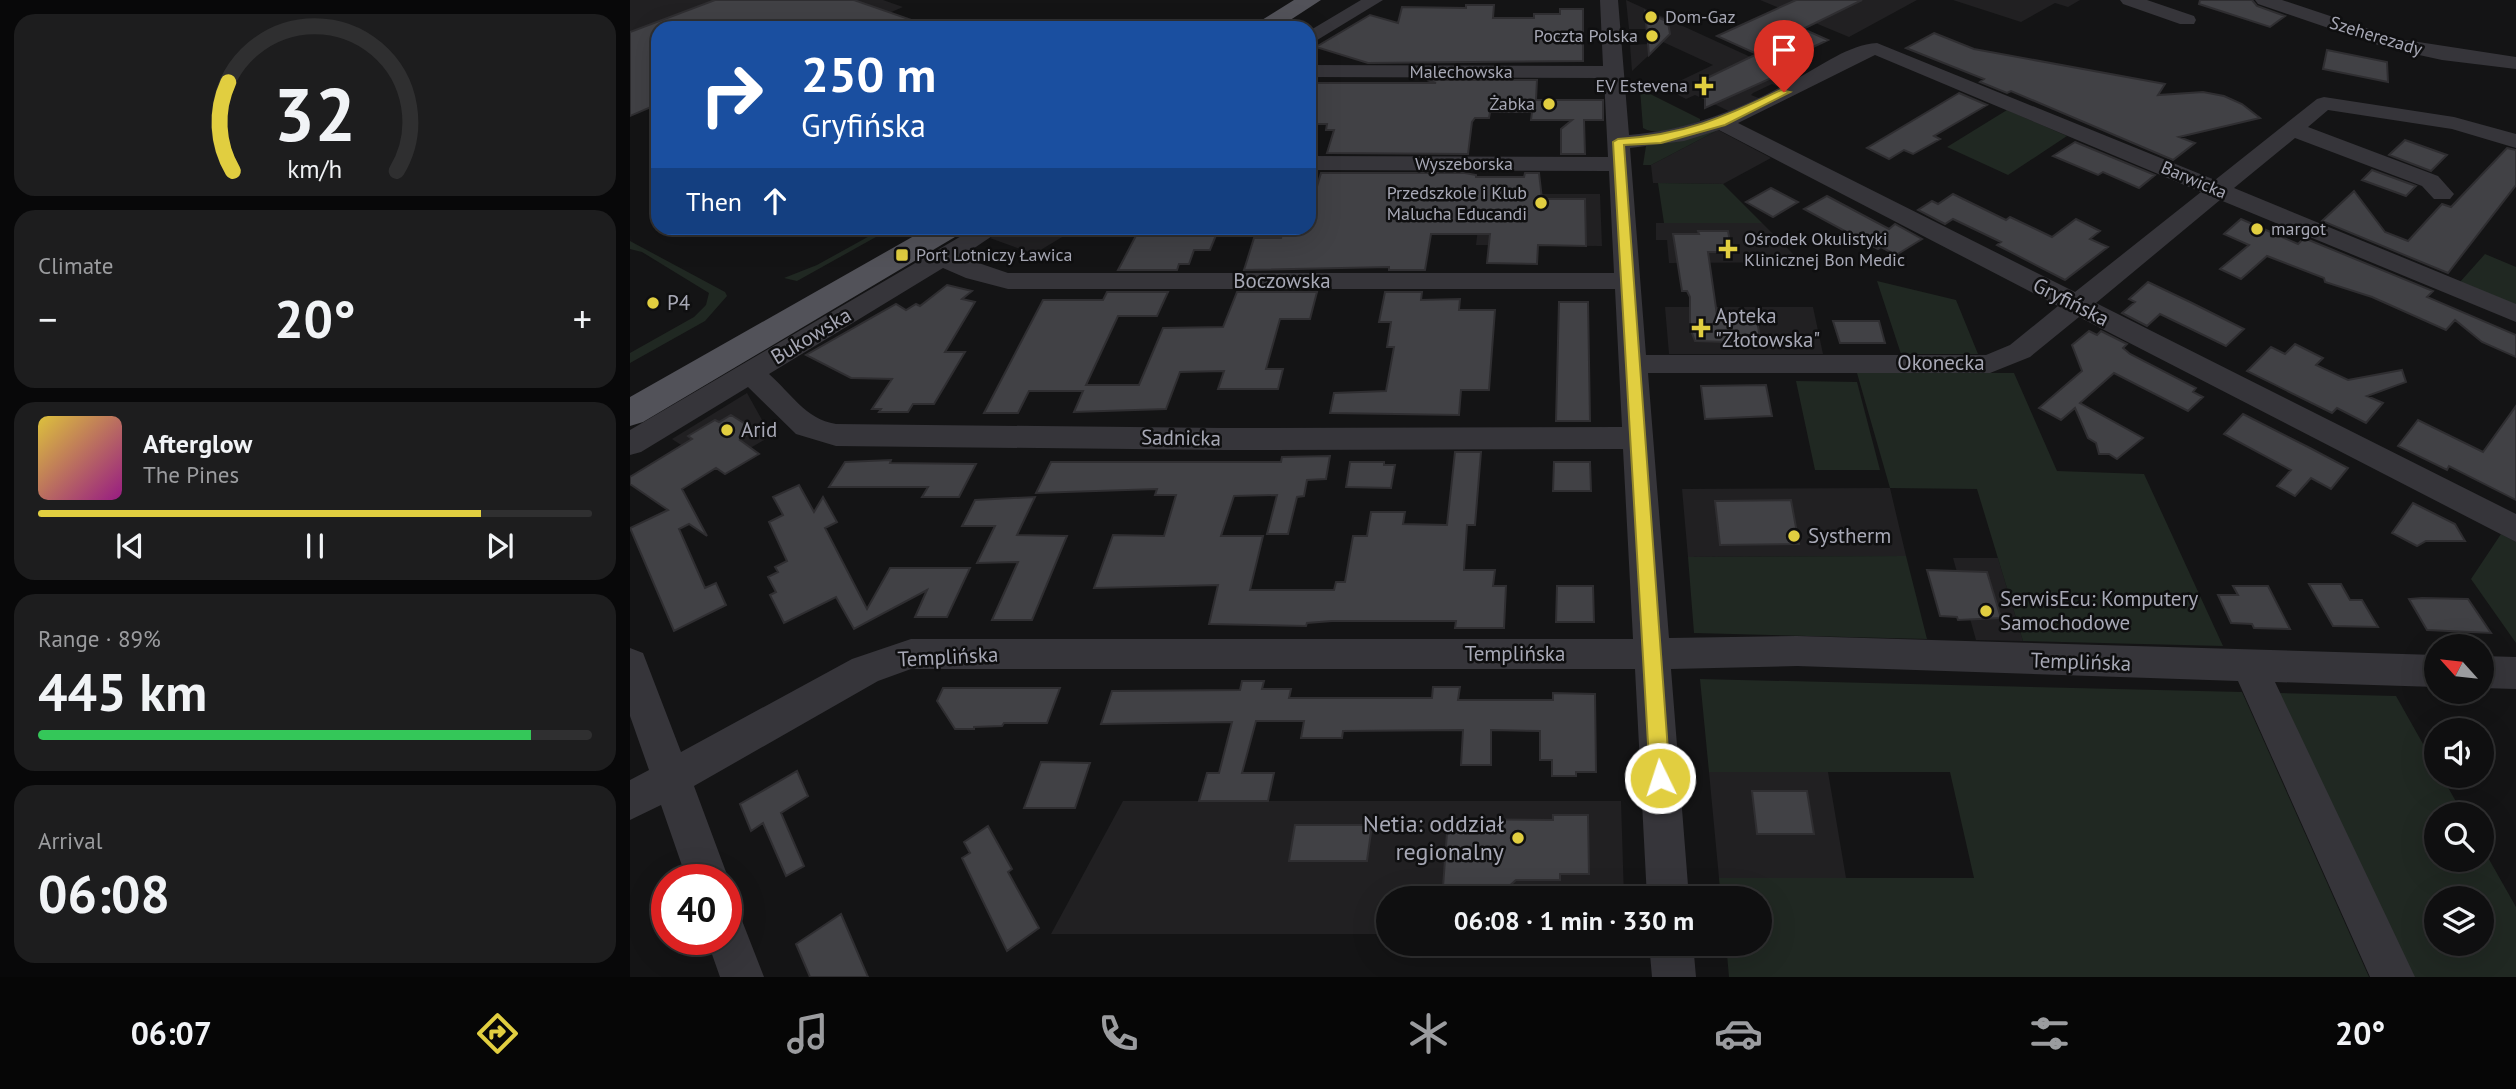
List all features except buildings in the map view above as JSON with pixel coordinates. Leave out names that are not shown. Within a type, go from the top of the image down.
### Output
[{"type":"main road","points":[[1273,21],[1310,0]]},
{"type":"main road","points":[[1306,21],[1342,0]]},
{"type":"main road","points":[[630,384],[895,235]]},
{"type":"main road","name":"Bukowska","points":[[630,413],[946,243]]},
{"type":"street","points":[[1316,35],[1374,0]]},
{"type":"street","points":[[1609,0],[1667,886]]},
{"type":"street","points":[[2129,0],[2187,20]]},
{"type":"street","name":"Szeherezady","points":[[2264,0],[2394,44],[2516,63]]},
{"type":"street","name":"Szeherezady","points":[[2299,0],[2490,60]]},
{"type":"street","name":"Barwicka","points":[[1721,123],[1870,48],[2516,314]]},
{"type":"street","name":"Malechowska","points":[[1316,71],[1613,72]]},
{"type":"street","name":"Okonecka","points":[[1633,364],[1990,364],[2020,351],[2325,103],[2455,123],[2516,141]]},
{"type":"street","points":[[1619,153],[1721,123]]},
{"type":"street","name":"Gryfińska","points":[[1721,123],[2516,529]]},
{"type":"street","points":[[2292,129],[2430,181],[2442,194]]},
{"type":"street","name":"Wyszeborska","points":[[1316,163],[1619,153]]},
{"type":"street","name":"Bukowska","points":[[630,443],[749,373],[946,243],[971,235]]},
{"type":"street","name":"Boczowska","points":[[946,243],[975,273],[1008,281],[1627,281]]},
{"type":"street","name":"Sadnicka","points":[[749,373],[764,384],[796,422],[820,433],[836,435],[1223,439],[1637,438]]},
{"type":"street","name":"Templińska","points":[[630,801],[865,670],[883,661],[911,654],[1797,651],[2424,671]]},
{"type":"street","points":[[630,664],[702,864]]},
{"type":"street","points":[[2249,666],[2393,977]]},
{"type":"street","points":[[2494,672],[2516,673]]},
{"type":"street","points":[[734,955],[742,977]]},
{"type":"street","points":[[1672,956],[1674,977]]},
{"type":"shaded area","points":[[630,0],[883,0],[903,7],[889,13],[915,21],[651,21],[651,47],[630,103]]},
{"type":"shaded area","points":[[1626,0],[1790,75],[1782,80],[1787,85],[1781,88],[1772,84],[1753,93],[1751,95],[1761,99],[1733,113],[1695,95],[1686,99],[1665,88],[1713,65],[1663,42],[1632,71],[1630,45],[1648,44],[1646,29],[1629,29]]},
{"type":"shaded area","points":[[1760,0],[1917,0],[1849,37]]},
{"type":"shaded area","points":[[1953,0],[2080,0],[2068,7],[2055,3],[2021,22]]},
{"type":"shaded area","points":[[1640,89],[1700,121],[1656,132],[1643,128]]},
{"type":"shaded area","points":[[2007,110],[2067,136],[2008,175],[1947,147]]},
{"type":"shaded area","points":[[1718,130],[1771,158],[1723,184],[1653,183],[1651,165]]},
{"type":"shaded area","points":[[1718,130],[1651,165],[1643,165],[1646,146]]},
{"type":"shaded area","points":[[1658,183],[1723,184],[1762,223],[1664,223]]},
{"type":"shaded area","points":[[1482,194],[1600,194],[1602,246],[1476,245]]},
{"type":"shaded area","name":"Ośrodek Okulistyki Klinicznej Bon Medic","points":[[1656,223],[1762,223],[1801,262],[1669,263],[1667,240],[1656,240]]},
{"type":"shaded area","points":[[871,235],[879,235],[797,281],[784,278],[817,265]]},
{"type":"shaded area","points":[[995,235],[1065,235],[1034,254],[990,238]]},
{"type":"shaded area","points":[[630,241],[725,292],[727,296],[705,321],[630,363],[630,353],[694,317],[706,305],[709,293],[642,252],[630,249]]},
{"type":"shaded area","points":[[2485,254],[2516,267],[2516,305],[2460,282]]},
{"type":"shaded area","points":[[1877,281],[1956,300],[1978,354],[1901,354]]},
{"type":"shaded area","points":[[1665,307],[1813,307],[1823,354],[1669,354]]},
{"type":"shaded area","points":[[1857,373],[2014,373],[2057,471],[2144,474],[2223,646],[2023,641],[1977,489],[1890,488]]},
{"type":"shaded area","points":[[1796,381],[1857,382],[1880,470],[1815,470]]},
{"type":"shaded area","name":"Arid","points":[[747,393],[771,436],[716,468],[672,439]]},
{"type":"shaded area","name":"Systherm","points":[[1890,488],[1906,556],[1688,557],[1682,489]]},
{"type":"shaded area","points":[[2501,534],[2516,542],[2516,643],[2471,579]]},
{"type":"shaded area","points":[[1906,556],[1927,639],[1694,633],[1688,557]]},
{"type":"shaded area","points":[[1953,558],[1998,558],[2023,641],[1976,640]]},
{"type":"shaded area","points":[[1700,679],[2242,692],[2369,977],[1729,977],[1727,956],[1772,956],[1772,886],[1720,886],[1719,878],[1974,878],[1950,772],[1709,772]]},
{"type":"shaded area","points":[[2279,693],[2396,696],[2424,746],[2424,788],[2448,788],[2456,802],[2424,802],[2424,872],[2494,872],[2494,868],[2516,907],[2516,977],[2414,977]]},
{"type":"shaded area","points":[[1709,772],[1828,772],[1846,878],[1719,878]]},
{"type":"shaded area","points":[[1123,801],[1621,801],[1624,886],[1376,886],[1376,934],[1051,934]]},
{"type":"place","name":"Dom-Gaz","points":[[1651,17]]},
{"type":"place","name":"Poczta Polska","points":[[1652,36]]},
{"type":"place","name":"EV Estevena","points":[[1704,86]]},
{"type":"place","name":"Żabka","points":[[1549,104]]},
{"type":"place","name":"Przedszkole i Klub Malucha Educandi","points":[[1541,203]]},
{"type":"place","name":"margot","points":[[2257,229]]},
{"type":"place","name":"Ośrodek Okulistyki Klinicznej Bon Medic","points":[[1728,249]]},
{"type":"place","name":"Port Lotniczy Ławica","points":[[902,255]]},
{"type":"place","name":"P4","points":[[653,303]]},
{"type":"place","name":"Apteka \"Złotowska\"","points":[[1701,328]]},
{"type":"place","name":"Arid","points":[[727,430]]},
{"type":"place","name":"Systherm","points":[[1794,536]]},
{"type":"place","name":"SerwisEcu: Komputery Samochodowe","points":[[1986,611]]},
{"type":"place","name":"Netia: oddział regionalny","points":[[1518,838]]},
{"type":"route","points":[[1660,778],[1618,142],[1675,137],[1738,116],[1784,92]]}]
